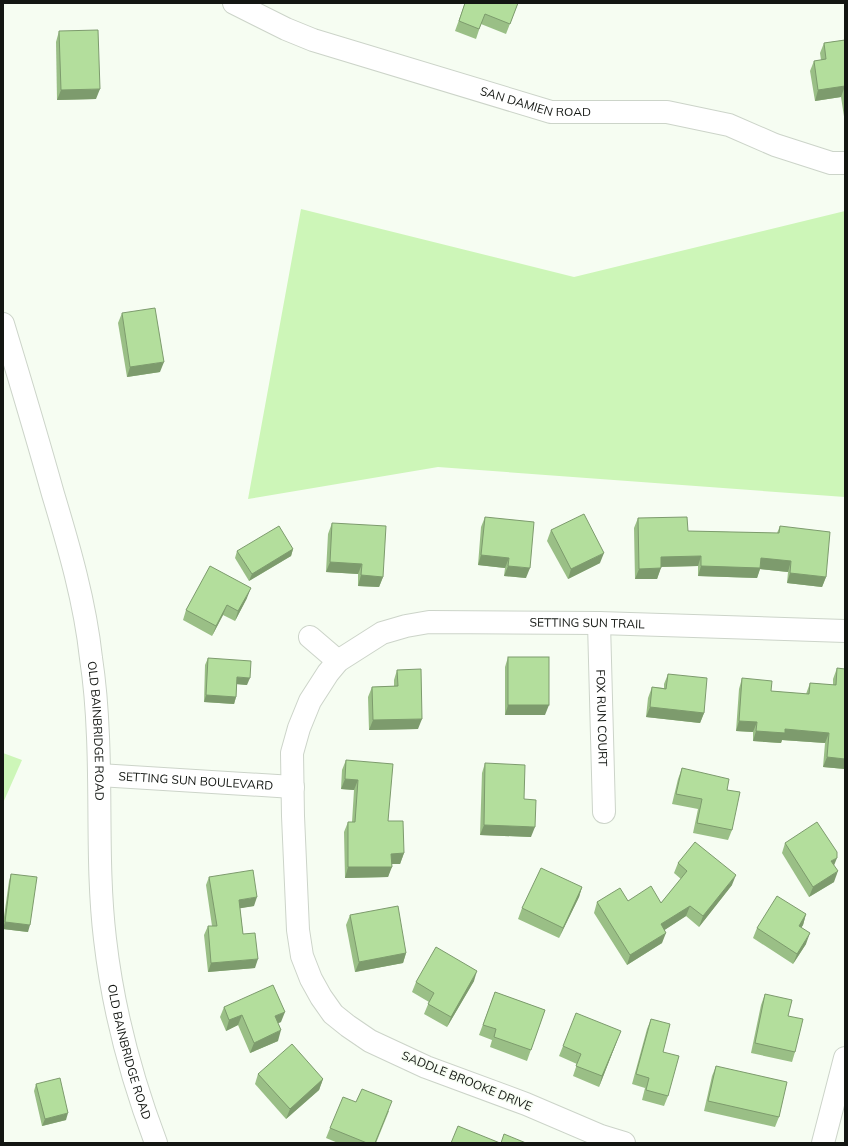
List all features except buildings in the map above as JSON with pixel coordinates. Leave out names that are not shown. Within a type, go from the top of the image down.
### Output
[{"type":"street","name":"SAN DAMIEN ROAD","points":[[234,3],[286,29],[313,40],[551,112],[667,112],[729,126],[775,145],[831,163],[845,163]]},
{"type":"street","name":"OLD BAINBRIDGE ROAD","points":[[3,324],[71,555],[82,604],[91,657],[98,736],[100,880],[105,939],[113,994],[124,1048],[142,1108],[156,1143]]},
{"type":"street","name":"SETTING SUN TRAIL","points":[[293,788],[292,753],[298,728],[310,701],[328,673],[338,661],[382,633],[406,626],[429,622],[599,623],[845,631]]},
{"type":"street","name":"FOX RUN COURT","points":[[599,623],[604,812]]},
{"type":"street","points":[[310,637],[338,661]]},
{"type":"street","name":"SETTING SUN BOULEVARD","points":[[99,775],[293,788]]},
{"type":"street","name":"SADDLE BROOKE DRIVE","points":[[293,788],[298,930],[302,956],[311,979],[333,1014],[370,1040],[426,1067],[526,1104],[601,1136],[624,1143]]},
{"type":"street","points":[[823,1143],[845,1058]]},
{"type":"green space","points":[[301,209],[574,277],[845,211],[845,497],[438,467],[248,499]]},
{"type":"green space","points":[[3,753],[22,760],[3,803]]}]
